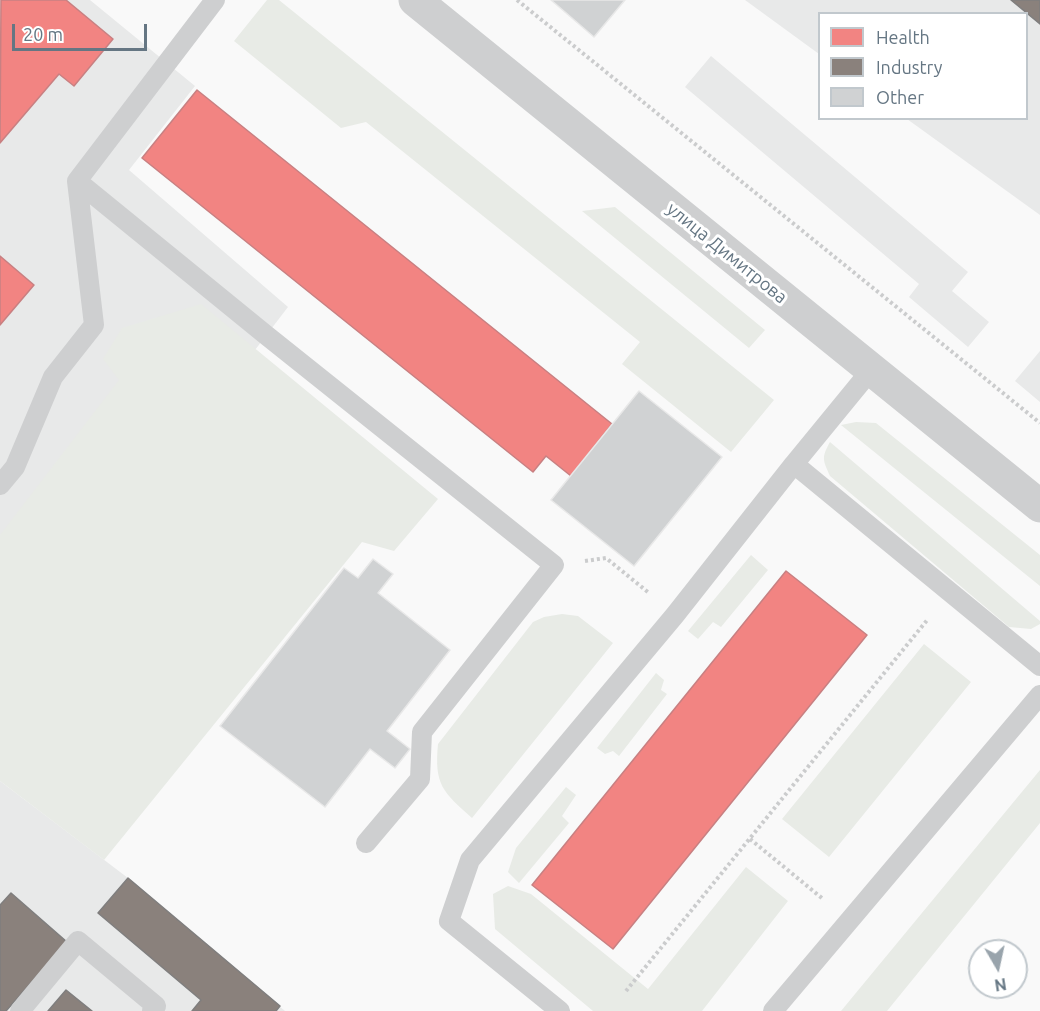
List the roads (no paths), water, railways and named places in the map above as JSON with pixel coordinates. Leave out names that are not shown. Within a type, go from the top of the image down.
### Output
[{"type":"street","name":"улица Димитрова","points":[[415,0],[1040,506]]},
{"type":"lane","points":[[0,485],[15,467],[53,377],[94,325],[77,181],[215,0]]},
{"type":"lane","points":[[77,181],[554,565],[422,732],[420,779],[366,843]]},
{"type":"lane","points":[[560,1011],[449,921],[470,860],[675,615],[871,370]]},
{"type":"lane","points":[[794,464],[1040,666]]},
{"type":"lane","points":[[773,1011],[1040,696]]},
{"type":"lane","points":[[20,1011],[78,941],[156,1006],[152,1011]]}]
